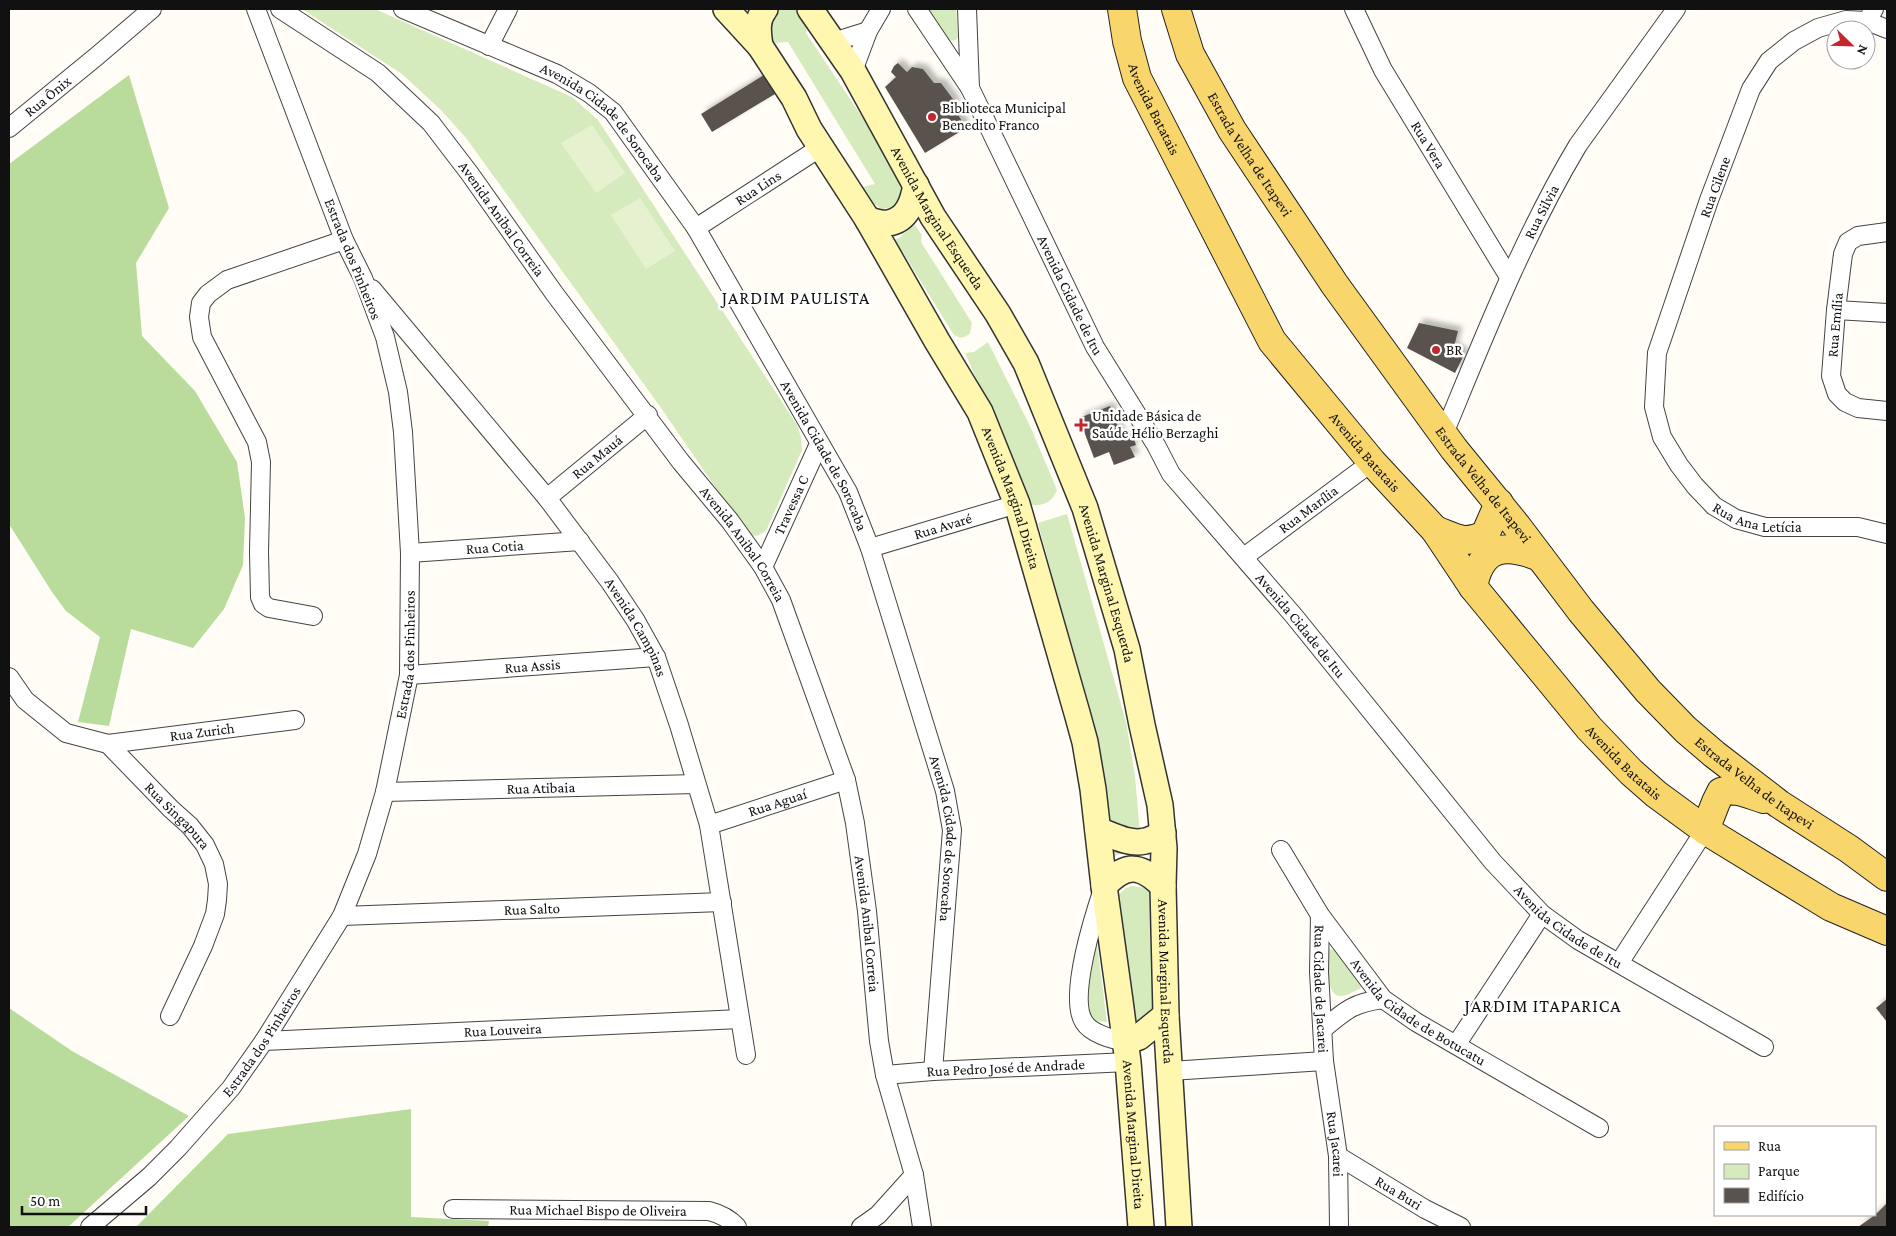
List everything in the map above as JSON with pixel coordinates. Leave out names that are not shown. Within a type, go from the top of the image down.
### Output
[{"type":"main road","name":"Avenida Marginal Direita","points":[[726,9],[760,46],[868,220],[980,412],[1017,504],[1085,742],[1093,789],[1126,1052],[1141,1227]]},
{"type":"main road","points":[[760,46],[757,30],[760,15],[765,9]]},
{"type":"main road","name":"Avenida Marginal Esquerda","points":[[810,9],[853,71],[933,216],[998,314],[1026,363],[1085,508],[1127,649],[1160,805],[1163,833],[1166,1015],[1179,1227]]},
{"type":"main road","name":"Avenida Batatais","points":[[1122,9],[1127,41],[1137,78],[1272,342],[1372,462],[1435,530],[1472,588],[1588,728],[1631,772],[1656,794],[1705,830],[1831,907],[1887,931]]},
{"type":"main road","name":"Estrada Velha de Itapevi","points":[[1176,9],[1190,54],[1232,130],[1335,285],[1443,436],[1498,503],[1581,611],[1630,669],[1686,730],[1738,774],[1779,804],[1849,849],[1887,877]]},
{"type":"main road","points":[[868,220],[887,223],[897,220],[906,214],[913,202],[916,185]]},
{"type":"main road","points":[[1435,530],[1462,540],[1472,541],[1485,535],[1498,503]]},
{"type":"main road","points":[[1472,588],[1478,570],[1487,557],[1494,552],[1507,548],[1523,550],[1540,557]]},
{"type":"main road","points":[[1705,830],[1721,792],[1728,790],[1736,791],[1779,804]]},
{"type":"main road","points":[[1098,830],[1136,842],[1146,841],[1163,833]]},
{"type":"main road","points":[[1104,886],[1115,875],[1123,871],[1134,870],[1150,874],[1163,886]]},
{"type":"main road","points":[[1126,1052],[1139,1037],[1166,1015]]},
{"type":"street","name":"Rua Ônix","points":[[9,128],[86,66],[152,9]]},
{"type":"street","name":"Estrada dos Pinheiros","points":[[90,1227],[149,1178],[230,1088],[264,1041],[342,916],[367,854],[385,792],[409,675],[410,553],[398,392],[385,337],[363,278],[344,240],[256,9]]},
{"type":"street","name":"Avenida Anibal Correia","points":[[280,9],[378,73],[431,123],[499,213],[554,293],[648,415],[681,462],[730,521],[763,567],[782,600],[846,780],[855,823],[867,911],[879,1041],[885,1075],[914,1175],[922,1227]]},
{"type":"street","name":"Avenida Cidade de Sorocaba","points":[[403,9],[557,74],[589,93],[613,112],[696,228],[848,492],[870,548],[945,791],[952,830],[933,1071]]},
{"type":"street","points":[[489,46],[508,9]]},
{"type":"street","points":[[853,71],[868,31],[881,9]]},
{"type":"street","name":"Avenida Cidade de Itu","points":[[918,9],[970,88],[1095,348],[1156,445],[1171,474],[1244,557],[1493,862],[1542,914],[1578,940],[1764,1047]]},
{"type":"street","name":"Avenida Cidade de Itu","points":[[967,9],[970,88]]},
{"type":"street","name":"Rua Vera","points":[[1354,9],[1383,70],[1509,276]]},
{"type":"street","name":"Rua Silvia","points":[[1443,436],[1509,276],[1564,168],[1578,145],[1676,9]]},
{"type":"street","points":[[1871,15],[1887,29]]},
{"type":"street","name":"Rua Cilene","points":[[1662,437],[1654,407],[1657,353],[1709,200],[1751,89],[1769,62],[1794,41],[1818,28],[1871,15]]},
{"type":"street","points":[[833,42],[868,31]]},
{"type":"street","name":"Rua Lins","points":[[696,228],[821,147]]},
{"type":"street","name":"Rua Emília","points":[[1887,232],[1858,236],[1848,242],[1843,254],[1831,376],[1837,394],[1845,402],[1858,408],[1887,410]]},
{"type":"street","points":[[313,616],[269,608],[263,604],[260,597],[261,462],[257,442],[202,337],[199,316],[201,303],[208,294],[227,280],[344,240]]},
{"type":"street","name":"Avenida Campinas","points":[[363,278],[547,498],[580,541],[636,621],[656,657],[709,825],[746,1055]]},
{"type":"street","points":[[1836,310],[1887,313]]},
{"type":"street","name":"Rua Mauá","points":[[547,498],[648,415]]},
{"type":"street","name":"Rua Ana Letícia","points":[[1662,437],[1679,465],[1695,486],[1714,506],[1736,519],[1765,527],[1858,527],[1887,534]]},
{"type":"street","name":"Travessa C","points":[[763,567],[819,444]]},
{"type":"street","name":"Rua Marília","points":[[1244,557],[1372,462]]},
{"type":"street","name":"Rua Avaré","points":[[870,548],[1017,504]]},
{"type":"street","name":"Rua Cotia","points":[[410,553],[580,541]]},
{"type":"street","name":"Rua Assis","points":[[409,675],[656,657]]},
{"type":"street","points":[[9,677],[25,700],[66,733],[108,744]]},
{"type":"street","name":"Rua Zurich","points":[[108,744],[295,720]]},
{"type":"street","name":"Rua Singapura","points":[[108,744],[190,826],[205,844],[214,864],[218,884],[215,914],[170,1016]]},
{"type":"street","name":"Rua Aguaí","points":[[709,825],[846,780]]},
{"type":"street","name":"Rua Atibaia","points":[[385,792],[696,784]]},
{"type":"street","points":[[1619,963],[1705,830]]},
{"type":"street","name":"Avenida Cidade de Botucatu","points":[[1281,850],[1320,915],[1382,999],[1416,1022],[1599,1128]]},
{"type":"street","name":"Avenida Marginal Direita","points":[[1104,886],[1092,919],[1083,965],[1080,987],[1080,1014],[1088,1028],[1111,1038],[1126,1052]]},
{"type":"street","name":"Rua Salto","points":[[342,916],[722,902]]},
{"type":"street","points":[[1456,1045],[1542,914]]},
{"type":"street","name":"Rua Cidade de Jacarei","points":[[1320,915],[1319,972],[1324,1029],[1324,1061]]},
{"type":"street","points":[[1324,1029],[1347,1009],[1363,1002],[1382,999]]},
{"type":"street","name":"Rua Louveira","points":[[264,1041],[740,1019]]},
{"type":"street","name":"Rua Pedro José de Andrade","points":[[885,1075],[1126,1052]]},
{"type":"street","points":[[1170,1071],[1324,1061]]},
{"type":"street","name":"Rua Jacarei","points":[[1324,1061],[1338,1156],[1340,1227]]},
{"type":"street","name":"Rua Buri","points":[[1338,1156],[1425,1210],[1461,1227]]},
{"type":"street","points":[[861,1227],[878,1215],[914,1175]]},
{"type":"street","name":"Rua Michael Bispo de Oliveira","points":[[453,1209],[709,1211],[726,1217],[737,1227]]},
{"type":"green space","points":[[302,9],[375,9],[572,97],[598,120],[797,425],[801,437],[802,450],[766,531],[757,536],[748,535],[659,405],[466,138],[441,110],[402,74]]},
{"type":"green space","points":[[780,9],[796,10],[804,17],[807,22],[806,33],[894,165],[902,191],[901,198],[893,207],[882,209],[873,203],[863,187],[875,184],[788,42],[775,43],[771,38],[770,18]]},
{"type":"green space","points":[[925,9],[956,9],[958,37],[956,40],[948,41]]},
{"type":"green space","points":[[129,75],[169,208],[136,263],[142,336],[195,391],[237,462],[245,518],[243,565],[224,609],[193,648],[131,629],[109,726],[78,722],[100,637],[66,611],[9,524],[9,164]]},
{"type":"green space","points":[[592,125],[625,173],[596,193],[561,143]]},
{"type":"green space","points":[[640,198],[675,251],[646,269],[611,215]]},
{"type":"green space","points":[[914,224],[922,235],[921,242],[972,323],[970,333],[964,337],[954,335],[902,251],[895,251],[889,242],[899,238]]},
{"type":"green space","points":[[988,342],[1030,426],[1057,490],[1053,498],[1044,504],[1031,505],[965,353],[974,352]]},
{"type":"green space","points":[[1067,514],[1126,722],[1135,776],[1142,859],[1125,853],[1113,857],[1109,861],[1095,735],[1038,523]]},
{"type":"green space","points":[[1132,886],[1145,888],[1150,891],[1156,1000],[1153,1010],[1137,1025],[1117,896],[1126,888]]},
{"type":"green space","points":[[1096,936],[1107,1022],[1095,1021],[1085,1013],[1087,978]]},
{"type":"green space","points":[[1335,949],[1362,983],[1360,989],[1343,996],[1336,995],[1333,992],[1327,973],[1326,955],[1329,950]]},
{"type":"green space","points":[[9,1008],[72,1051],[189,1116],[68,1227],[9,1227]]},
{"type":"green space","points":[[411,1109],[411,1217],[489,1221],[488,1227],[136,1227],[228,1134]]},
{"type":"building","name":"Biblioteca Municipal Benedito Franco","points":[[898,63],[907,72],[912,67],[923,69],[934,83],[941,83],[956,103],[953,106],[966,128],[925,153],[885,87],[896,77],[891,72]]},
{"type":"building","points":[[764,75],[775,94],[712,132],[701,114]]},
{"type":"building","name":"BR","points":[[1419,323],[1458,331],[1454,347],[1465,353],[1455,373],[1407,348]]},
{"type":"building","points":[[1110,406],[1122,438],[1132,433],[1136,445],[1130,447],[1135,457],[1114,465],[1109,452],[1094,458],[1079,418]]},
{"type":"building","points":[[1887,999],[1887,1022],[1876,1008]]},
{"type":"building","points":[[1887,1203],[1887,1227],[1858,1227],[1876,1216]]},
{"type":"place","name":"Biblioteca Municipal Benedito Franco","points":[[932,117]]},
{"type":"place","name":"BR","points":[[1436,350]]},
{"type":"place","name":"Unidade Básica de Saúde Hélio Berzaghi","points":[[1081,425]]},
{"type":"district","name":"JARDIM PAULISTA","points":[[796,298]]},
{"type":"district","name":"JARDIM ITAPARICA","points":[[1543,1006]]}]
